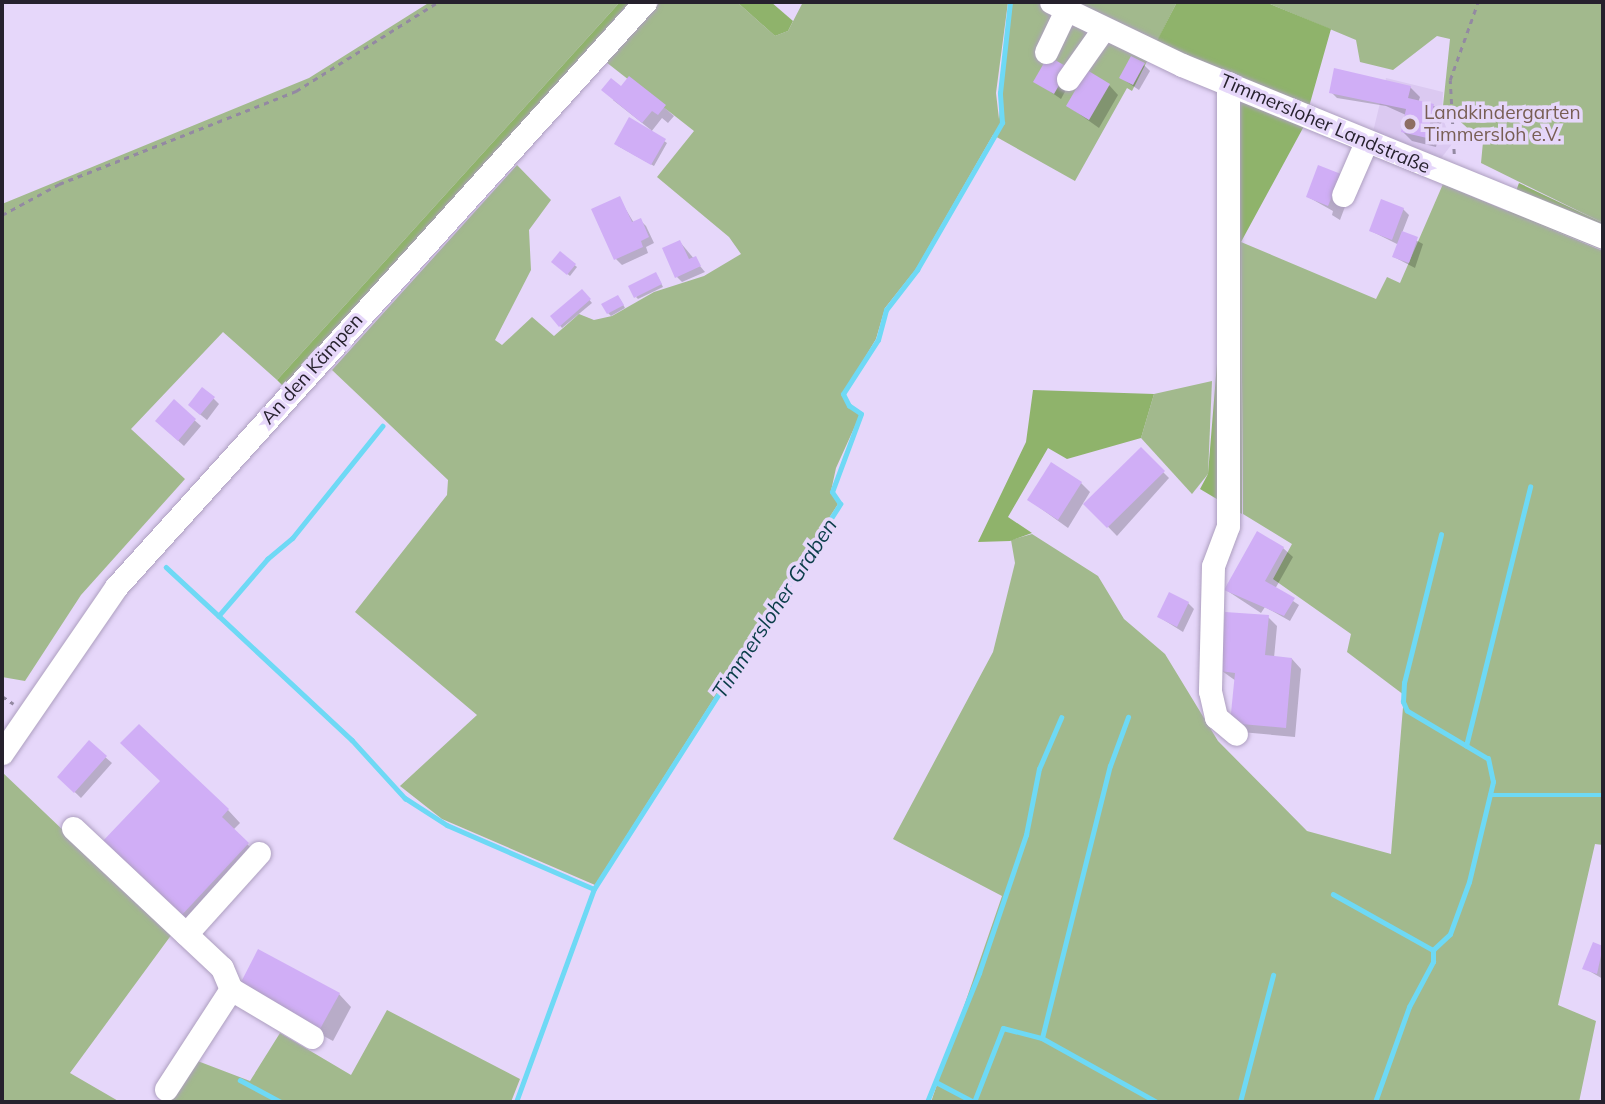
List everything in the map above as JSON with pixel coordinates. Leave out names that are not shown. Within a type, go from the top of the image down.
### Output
[{"type":"street","name":"An den Kämpen","points":[[2,753],[116,587],[645,2]]},
{"type":"street","name":"Timmersloher Landstraße","points":[[1058,6],[1366,142],[1603,237]]},
{"type":"street","points":[[1045,52],[1058,6]]},
{"type":"street","points":[[1068,79],[1104,28]]},
{"type":"street","points":[[1228,83],[1228,526],[1213,566],[1210,691],[1216,717],[1236,734]]},
{"type":"street","points":[[1343,195],[1366,142]]},
{"type":"street","points":[[73,828],[222,968],[232,989],[312,1037]]},
{"type":"street","points":[[186,934],[259,853]]},
{"type":"street","points":[[166,1089],[232,989]]},
{"type":"path","points":[[2,215],[59,184],[296,91],[438,2]]},
{"type":"path","points":[[1446,174],[1455,149],[1450,80],[1478,2]]},
{"type":"shaded area","name":"Landkindergarten Timmersloh e.V.","points":[[1386,78],[1443,92],[1442,116],[1452,144],[1439,161],[1373,132]]},
{"type":"green space","points":[[430,2],[620,2],[277,380],[223,332],[131,429],[185,479],[81,595],[25,681],[2,677],[2,204],[309,78]]},
{"type":"green space","points":[[620,2],[630,2],[285,388],[277,380]]},
{"type":"green space","points":[[660,2],[737,2],[775,36],[788,31],[803,2],[1008,2],[996,93],[999,119],[1012,2],[1177,2],[1132,91],[1127,88],[1075,181],[993,135],[916,269],[885,308],[876,339],[843,394],[848,407],[860,415],[836,468],[831,491],[838,504],[595,885],[442,819],[400,786],[477,715],[355,612],[447,495],[448,480],[332,370],[517,165],[551,200],[529,230],[531,270],[495,340],[502,345],[532,317],[554,336],[579,314],[594,320],[612,316],[654,292],[704,276],[741,254],[729,237],[657,177],[694,131],[606,62]]},
{"type":"green space","points":[[737,2],[771,2],[793,21],[788,31],[775,36]]},
{"type":"green space","points":[[1177,2],[1265,2],[1331,29],[1303,128],[1241,242],[1242,514],[1200,489],[1208,474],[1218,351],[1219,88],[1147,60]]},
{"type":"green space","points":[[1265,2],[1603,2],[1603,223],[1481,163],[1483,142],[1443,106],[1450,39],[1437,36],[1393,70],[1360,62],[1356,40]]},
{"type":"green space","points":[[1519,183],[1603,223],[1603,250],[1508,212]]},
{"type":"green space","points":[[1443,184],[1603,251],[1603,845],[1595,844],[1558,1005],[1596,1021],[1579,1102],[931,1102],[1002,896],[893,839],[993,652],[1015,563],[1011,540],[1032,534],[1098,576],[1124,619],[1165,654],[1218,741],[1307,831],[1391,854],[1404,695],[1347,652],[1351,634],[1273,579],[1292,544],[1243,514],[1241,242],[1376,299],[1387,277],[1400,283]]},
{"type":"green space","points":[[1212,381],[1208,474],[1192,494],[1141,438],[1154,394]]},
{"type":"green space","points":[[1033,390],[1154,394],[1141,438],[1067,459],[1048,448],[1008,517],[1032,533],[1010,541],[978,542],[1026,442]]},
{"type":"green space","points":[[2,772],[172,934],[70,1073],[120,1102],[2,1102]]},
{"type":"green space","points":[[387,1010],[520,1079],[511,1102],[168,1102],[195,1060],[250,1081],[280,1033],[351,1075]]},
{"type":"building","points":[[1048,56],[1069,68],[1054,94],[1033,82]]},
{"type":"building","points":[[1131,56],[1145,63],[1133,85],[1119,78]]},
{"type":"building","points":[[1334,68],[1411,86],[1408,98],[1434,104],[1427,138],[1401,132],[1406,109],[1329,93]]},
{"type":"building","points":[[1087,70],[1110,84],[1089,120],[1066,106]]},
{"type":"building","points":[[629,76],[666,105],[658,115],[652,111],[642,123],[601,90],[611,78],[621,86]]},
{"type":"building","points":[[629,117],[666,139],[651,165],[614,144]]},
{"type":"building","points":[[1318,165],[1341,174],[1328,206],[1306,197]]},
{"type":"building","points":[[620,196],[632,222],[641,218],[649,237],[641,241],[643,247],[614,260],[591,209]]},
{"type":"building","points":[[1381,199],[1404,208],[1392,240],[1369,231]]},
{"type":"building","points":[[1402,231],[1418,237],[1409,263],[1392,257]]},
{"type":"building","points":[[680,240],[689,259],[696,256],[701,266],[675,278],[662,248]]},
{"type":"building","points":[[560,251],[576,264],[567,275],[551,262]]},
{"type":"building","points":[[656,272],[662,284],[634,298],[628,286]]},
{"type":"building","points":[[582,289],[591,299],[559,327],[550,316]]},
{"type":"building","points":[[618,295],[624,305],[607,314],[601,304]]},
{"type":"building","points":[[202,387],[215,397],[200,415],[188,405]]},
{"type":"building","points":[[174,399],[196,419],[178,441],[155,421]]},
{"type":"building","points":[[1141,447],[1165,471],[1107,528],[1083,504]]},
{"type":"building","points":[[1051,462],[1082,482],[1058,520],[1027,500]]},
{"type":"building","points":[[1257,531],[1284,547],[1265,581],[1295,598],[1284,616],[1224,590]]},
{"type":"building","points":[[1169,592],[1189,602],[1177,627],[1157,617]]},
{"type":"building","points":[[1225,612],[1269,615],[1265,655],[1292,658],[1286,728],[1230,723],[1235,673],[1220,671]]},
{"type":"building","points":[[139,724],[229,809],[222,817],[249,843],[180,917],[101,843],[160,781],[120,743]]},
{"type":"building","points":[[89,740],[107,756],[74,793],[57,777]]},
{"type":"building","points":[[1593,942],[1603,946],[1597,974],[1582,969]]},
{"type":"building","points":[[258,949],[340,993],[320,1029],[239,986]]},
{"type":"waterway","name":"Timmersloher Graben","points":[[516,1102],[594,889],[840,504],[832,492],[861,414],[849,406],[843,394],[878,340],[886,310],[917,270],[1002,123],[1000,93],[1010,2]]},
{"type":"waterway","points":[[383,426],[293,538],[268,559],[219,616],[352,740],[405,798],[447,825],[594,889]]},
{"type":"waterway","points":[[1466,746],[1530,487]]},
{"type":"waterway","points":[[1375,1102],[1409,1007],[1433,962],[1433,950],[1450,934],[1469,882],[1493,782],[1488,759],[1407,711],[1403,702],[1404,683],[1441,535]]},
{"type":"waterway","points":[[166,567],[219,616]]},
{"type":"waterway","points":[[974,1102],[1003,1028],[1042,1038],[1110,766],[1128,717]]},
{"type":"waterway","points":[[927,1102],[979,973],[1026,835],[1039,769],[1061,718]]},
{"type":"waterway","points":[[1490,795],[1603,795]]},
{"type":"waterway","points":[[1333,894],[1433,950]]},
{"type":"waterway","points":[[1240,1102],[1273,975]]},
{"type":"waterway","points":[[1042,1038],[1157,1102]]},
{"type":"waterway","points":[[240,1080],[281,1102]]},
{"type":"waterway","points":[[936,1082],[974,1102]]},
{"type":"place","name":"Landkindergarten Timmersloh e.V.","points":[[1410,124]]}]
